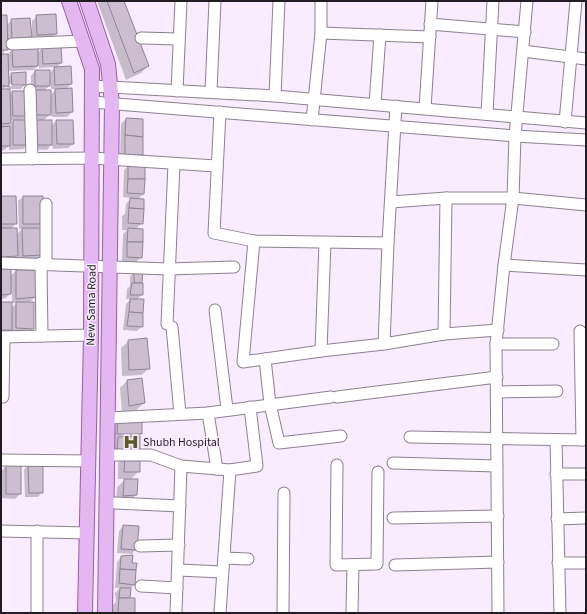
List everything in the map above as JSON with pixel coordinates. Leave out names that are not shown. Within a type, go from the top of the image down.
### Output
[{"type":"main road","name":"New Sama Road","points":[[69,1],[92,69],[92,266],[85,613]]},
{"type":"main road","name":"New Sama Road","points":[[87,1],[108,64],[112,104],[112,160],[108,267],[108,455],[105,613]]},
{"type":"street","points":[[177,91],[181,1]]},
{"type":"street","points":[[211,91],[215,1]]},
{"type":"street","points":[[275,96],[279,1]]},
{"type":"street","points":[[312,120],[321,33],[321,1]]},
{"type":"street","points":[[425,108],[432,1]]},
{"type":"street","points":[[487,114],[493,1]]},
{"type":"street","points":[[498,613],[496,344],[513,198],[515,136],[527,1]]},
{"type":"street","points":[[565,122],[576,1]]},
{"type":"street","points":[[430,24],[525,32]]},
{"type":"street","points":[[321,33],[430,37]]},
{"type":"street","points":[[375,104],[380,35]]},
{"type":"street","points":[[141,38],[179,39]]},
{"type":"street","points":[[12,44],[83,41]]},
{"type":"street","points":[[523,51],[586,59]]},
{"type":"street","points":[[92,86],[177,91],[211,91],[425,108],[517,118],[586,123]]},
{"type":"street","points":[[30,90],[32,159]]},
{"type":"street","points":[[92,102],[515,136],[586,140]]},
{"type":"street","points":[[384,344],[396,106]]},
{"type":"street","points":[[220,112],[216,166],[214,233],[254,241],[325,243],[388,242]]},
{"type":"street","points":[[1,159],[92,158],[216,166]]},
{"type":"street","points":[[174,164],[168,269],[170,325],[180,414]]},
{"type":"street","points":[[391,202],[446,198],[513,198],[586,205]]},
{"type":"street","points":[[444,334],[446,198]]},
{"type":"street","points":[[42,336],[43,263],[46,204]]},
{"type":"street","points":[[254,241],[244,362],[384,344],[444,334],[498,330]]},
{"type":"street","points":[[321,351],[325,243]]},
{"type":"street","points":[[1,263],[43,263],[168,269],[234,267]]},
{"type":"street","points":[[504,265],[586,270]]},
{"type":"street","points":[[215,310],[227,409]]},
{"type":"street","points":[[410,437],[497,440],[584,440],[580,331]]},
{"type":"street","points":[[3,397],[2,337],[91,335]]},
{"type":"street","points":[[496,344],[553,344]]},
{"type":"street","points":[[265,359],[270,404],[279,443],[341,436]]},
{"type":"street","points":[[108,418],[208,413],[227,409],[497,377]]},
{"type":"street","points":[[497,392],[557,391]]},
{"type":"street","points":[[108,455],[151,455],[181,466],[230,470],[258,466],[250,407]]},
{"type":"street","points":[[208,413],[217,469]]},
{"type":"street","points":[[556,440],[560,613]]},
{"type":"street","points":[[1,460],[89,461]]},
{"type":"street","points":[[393,463],[497,466]]},
{"type":"street","points":[[337,465],[336,565],[377,564],[378,472]]},
{"type":"street","points":[[176,613],[181,466]]},
{"type":"street","points":[[220,613],[230,470]]},
{"type":"street","points":[[556,474],[586,474]]},
{"type":"street","points":[[283,613],[284,493]]},
{"type":"street","points":[[115,503],[180,506]]},
{"type":"street","points":[[393,518],[498,516]]},
{"type":"street","points":[[558,519],[586,518]]},
{"type":"street","points":[[1,531],[87,533]]},
{"type":"street","points":[[37,531],[37,613]]},
{"type":"street","points":[[140,546],[178,545]]},
{"type":"street","points":[[224,558],[248,559]]},
{"type":"street","points":[[395,566],[498,562]]},
{"type":"street","points":[[558,563],[586,563]]},
{"type":"street","points":[[352,613],[353,565]]},
{"type":"street","points":[[178,570],[222,572]]},
{"type":"street","points":[[141,586],[177,588]]},
{"type":"building","points":[[107,1],[124,1],[149,66],[134,73]]},
{"type":"building","points":[[56,14],[57,34],[37,35],[36,15]]},
{"type":"building","points":[[1,15],[7,15],[8,50],[1,50]]},
{"type":"building","points":[[30,18],[32,37],[12,39],[11,19]]},
{"type":"building","points":[[61,46],[62,63],[43,64],[42,47]]},
{"type":"building","points":[[38,48],[38,66],[13,67],[12,49]]},
{"type":"building","points":[[1,54],[8,54],[9,86],[1,86]]},
{"type":"building","points":[[71,66],[72,84],[55,85],[54,67]]},
{"type":"building","points":[[35,70],[50,70],[50,86],[35,86]]},
{"type":"building","points":[[26,72],[26,85],[12,85],[11,73]]},
{"type":"building","points":[[72,88],[73,112],[56,113],[55,89]]},
{"type":"building","points":[[1,89],[10,89],[11,123],[1,124]]},
{"type":"building","points":[[35,90],[51,90],[51,115],[35,115]]},
{"type":"building","points":[[12,91],[28,91],[28,116],[13,116]]},
{"type":"building","points":[[126,118],[143,119],[143,137],[125,135]]},
{"type":"building","points":[[13,120],[28,120],[29,145],[13,145]]},
{"type":"building","points":[[36,120],[52,120],[52,145],[36,145]]},
{"type":"building","points":[[56,120],[73,120],[74,144],[57,144]]},
{"type":"building","points":[[10,126],[10,146],[1,146],[1,127]]},
{"type":"building","points":[[125,135],[143,137],[143,155],[125,155]]},
{"type":"building","points":[[128,164],[145,165],[145,179],[128,179]]},
{"type":"building","points":[[128,179],[145,179],[144,194],[127,193]]},
{"type":"building","points":[[1,196],[16,196],[17,224],[1,224]]},
{"type":"building","points":[[23,196],[43,196],[44,224],[23,224]]},
{"type":"building","points":[[130,198],[144,199],[144,209],[129,208]]},
{"type":"building","points":[[129,208],[144,209],[143,224],[128,223]]},
{"type":"building","points":[[1,228],[17,228],[18,256],[1,257]]},
{"type":"building","points":[[22,228],[42,228],[43,255],[23,256]]},
{"type":"building","points":[[128,228],[143,229],[143,242],[127,242]]},
{"type":"building","points":[[127,242],[143,242],[142,258],[127,257]]},
{"type":"building","points":[[1,266],[11,266],[11,294],[1,295]]},
{"type":"building","points":[[16,270],[36,270],[36,297],[16,299]]},
{"type":"building","points":[[134,271],[143,271],[142,283],[134,283]]},
{"type":"building","points":[[132,283],[143,283],[143,295],[130,295]]},
{"type":"building","points":[[130,299],[144,299],[143,313],[129,312]]},
{"type":"building","points":[[1,302],[12,302],[12,330],[1,330]]},
{"type":"building","points":[[16,302],[34,302],[34,329],[16,328]]},
{"type":"building","points":[[129,312],[143,313],[143,327],[127,326]]},
{"type":"building","points":[[147,338],[150,369],[129,370],[128,340]]},
{"type":"building","points":[[142,378],[145,403],[129,406],[127,380]]},
{"type":"building","points":[[118,420],[142,421],[142,434],[117,434]]},
{"type":"building","points":[[140,436],[140,452],[117,452],[118,437]]},
{"type":"building","points":[[125,455],[140,456],[140,472],[124,472]]},
{"type":"building","points":[[28,464],[43,464],[43,493],[29,493]]},
{"type":"building","points":[[6,465],[21,465],[21,494],[6,494]]},
{"type":"building","points":[[124,479],[138,479],[137,495],[123,496]]},
{"type":"building","points":[[123,525],[139,526],[137,550],[121,549]]},
{"type":"building","points":[[133,555],[132,563],[137,563],[136,570],[120,569],[121,556]]},
{"type":"building","points":[[120,569],[136,570],[135,585],[119,583]]},
{"type":"building","points":[[120,588],[131,588],[130,598],[119,598]]},
{"type":"building","points":[[119,598],[135,598],[135,613],[118,613]]},
{"type":"place","name":"Shubh Hospital","points":[[131,442]]}]
